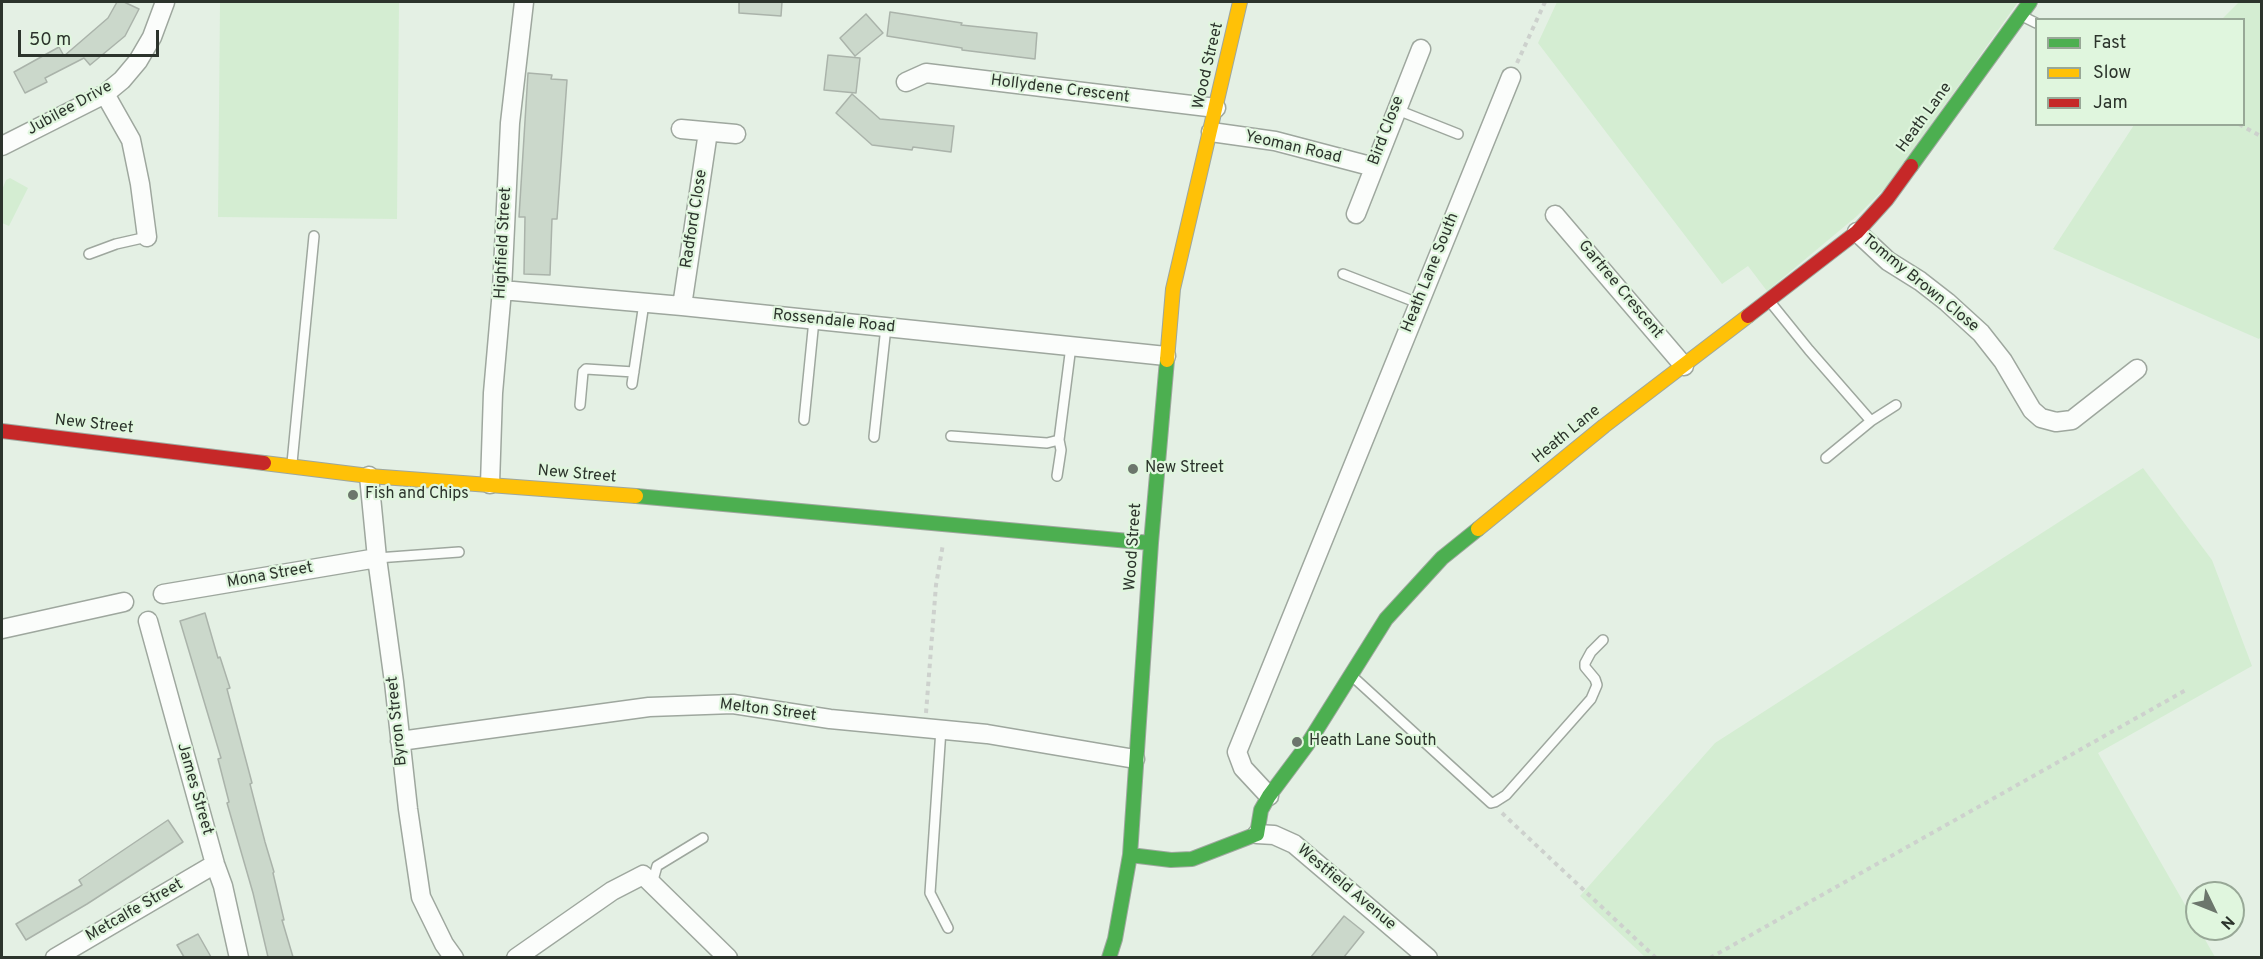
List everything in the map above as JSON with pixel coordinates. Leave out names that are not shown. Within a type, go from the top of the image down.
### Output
[{"type":"street","name":"Jubilee Drive","points":[[2,146],[105,94],[122,80],[138,61],[152,37],[165,2]]},
{"type":"street","name":"Highfield Street","points":[[490,484],[493,393],[502,290],[510,123],[524,2]]},
{"type":"street","name":"Wood Street","points":[[1109,957],[1115,939],[1130,855],[1151,543],[1173,289],[1240,2]]},
{"type":"street","name":"Heath Lane","points":[[1257,834],[1261,810],[1269,795],[1307,745],[1386,619],[1442,558],[1604,426],[1857,232],[1887,199],[2030,2]]},
{"type":"street","name":"Bird Close","points":[[1356,214],[1420,49]]},
{"type":"street","name":"Hollydene Crescent","points":[[906,82],[926,73],[1216,108]]},
{"type":"street","name":"Heath Lane South","points":[[1269,795],[1243,768],[1237,752],[1511,77]]},
{"type":"street","points":[[105,94],[131,140],[147,237]]},
{"type":"street","points":[[681,129],[736,134]]},
{"type":"street","name":"Radford Close","points":[[682,306],[708,132]]},
{"type":"street","name":"Yeoman Road","points":[[1211,132],[1275,141],[1374,167]]},
{"type":"street","name":"Gartree Crescent","points":[[1556,214],[1684,366]]},
{"type":"street","name":"Tommy Brown Close","points":[[1857,232],[1888,261],[1920,281],[1981,333],[2003,361],[2032,410],[2041,418],[2056,422],[2072,420],[2137,369]]},
{"type":"street","name":"Rossendale Road","points":[[502,290],[682,306],[1166,356]]},
{"type":"street","name":"New Street","points":[[2,431],[369,476],[490,484],[946,523],[1151,543]]},
{"type":"street","name":"Byron Street","points":[[369,476],[408,809],[421,897],[444,944],[454,957]]},
{"type":"street","name":"Mona Street","points":[[163,594],[377,558]]},
{"type":"street","points":[[2,629],[124,602]]},
{"type":"street","name":"James Street","points":[[147,621],[215,864],[224,886],[239,957]]},
{"type":"street","name":"Melton Street","points":[[400,741],[649,707],[733,704],[830,719],[987,734],[1135,759]]},
{"type":"street","points":[[1130,855],[1171,860],[1192,859],[1257,834]]},
{"type":"street","name":"Westfield Avenue","points":[[1257,834],[1274,835],[1294,844],[1419,954]]},
{"type":"street","name":"Metcalfe Street","points":[[55,957],[215,864]]},
{"type":"street","points":[[516,957],[612,891],[643,875],[728,957]]},
{"type":"lane","points":[[2020,15],[2035,22]]},
{"type":"lane","points":[[1395,110],[1458,134]]},
{"type":"lane","points":[[292,466],[314,236]]},
{"type":"lane","points":[[89,254],[116,244],[147,237]]},
{"type":"lane","points":[[1342,274],[1418,303]]},
{"type":"lane","points":[[1769,301],[1871,421]]},
{"type":"lane","points":[[632,384],[644,303]]},
{"type":"lane","points":[[804,420],[814,320]]},
{"type":"lane","points":[[874,437],[886,327]]},
{"type":"lane","points":[[1056,476],[1061,450],[1059,440],[1071,346]]},
{"type":"lane","points":[[580,405],[583,372],[586,369],[634,372]]},
{"type":"lane","points":[[1827,458],[1871,421],[1896,405]]},
{"type":"lane","points":[[951,436],[1047,443],[1059,440]]},
{"type":"lane","points":[[377,558],[459,552]]},
{"type":"lane","points":[[1350,674],[1491,803],[1501,800],[1506,795],[1592,699],[1597,685],[1585,667],[1585,663],[1591,652],[1603,640]]},
{"type":"lane","points":[[933,728],[930,893],[948,928]]},
{"type":"lane","points":[[652,884],[657,866],[704,838]]},
{"type":"path","points":[[1511,77],[1545,2]]},
{"type":"path","points":[[2243,126],[2262,137]]},
{"type":"path","points":[[933,728],[936,585],[946,523]]},
{"type":"path","points":[[1710,957],[2186,690]]},
{"type":"path","points":[[1491,803],[1656,957]]},
{"type":"green space","points":[[220,2],[399,2],[397,219],[218,217]]},
{"type":"green space","points":[[1557,2],[2018,2],[1889,184],[1857,216],[1767,291],[1748,266],[1722,284],[1538,43]]},
{"type":"green space","points":[[2239,2],[2261,2],[2262,335],[2259,339],[2053,249],[2133,126],[2245,126],[2245,18],[2223,18]]},
{"type":"green space","points":[[10,178],[28,188],[9,226],[2,223],[2,190],[6,180]]},
{"type":"green space","points":[[2143,468],[2212,560],[2252,666],[2098,753],[2185,905],[2185,941],[2206,941],[2215,957],[1645,957],[1580,896],[1715,743]]},
{"type":"building","points":[[117,2],[124,2],[139,9],[125,36],[90,65],[84,58],[45,78],[47,82],[25,93],[14,72],[59,47],[64,56],[108,18]]},
{"type":"building","points":[[739,2],[782,2],[781,16],[739,13]]},
{"type":"building","points":[[890,12],[962,23],[961,25],[1037,33],[1035,59],[962,50],[962,48],[887,36]]},
{"type":"building","points":[[866,14],[883,33],[855,56],[840,38]]},
{"type":"building","points":[[828,55],[860,58],[856,93],[824,90]]},
{"type":"building","points":[[528,73],[552,75],[551,79],[567,80],[557,219],[552,219],[550,275],[524,274],[525,217],[519,217]]},
{"type":"building","points":[[852,94],[880,119],[954,126],[951,152],[872,145],[836,113]]},
{"type":"building","points":[[205,613],[218,658],[220,657],[230,688],[227,689],[274,872],[284,920],[282,920],[293,957],[268,957],[253,893],[227,803],[229,802],[218,759],[221,758],[180,621]]},
{"type":"building","points":[[168,820],[183,842],[26,940],[16,924],[82,885],[79,880]]},
{"type":"building","points":[[1344,916],[1364,932],[1344,957],[1311,957]]},
{"type":"building","points":[[198,934],[211,957],[184,957],[177,945]]},
{"type":"traffic: fast","points":[[1911,166],[2030,2]]},
{"type":"traffic: fast","points":[[1109,958],[1115,939],[1130,855],[1151,543],[1167,360]]},
{"type":"traffic: fast","points":[[636,496],[1151,543]]},
{"type":"traffic: fast","points":[[1130,855],[1171,860],[1192,859],[1257,834],[1261,810],[1269,796],[1307,745],[1386,619],[1442,558],[1478,529]]},
{"type":"traffic: slow","points":[[1167,360],[1173,289],[1240,2]]},
{"type":"traffic: slow","points":[[1478,529],[1604,426],[1748,316]]},
{"type":"traffic: slow","points":[[264,463],[369,476],[636,496]]},
{"type":"traffic: jam","points":[[1748,316],[1857,232],[1887,199],[1911,166]]},
{"type":"traffic: jam","points":[[2,431],[264,463]]},
{"type":"place","name":"New Street","points":[[1133,469]]},
{"type":"place","name":"Fish and Chips","points":[[353,495]]},
{"type":"place","name":"Heath Lane South","points":[[1297,742]]}]
